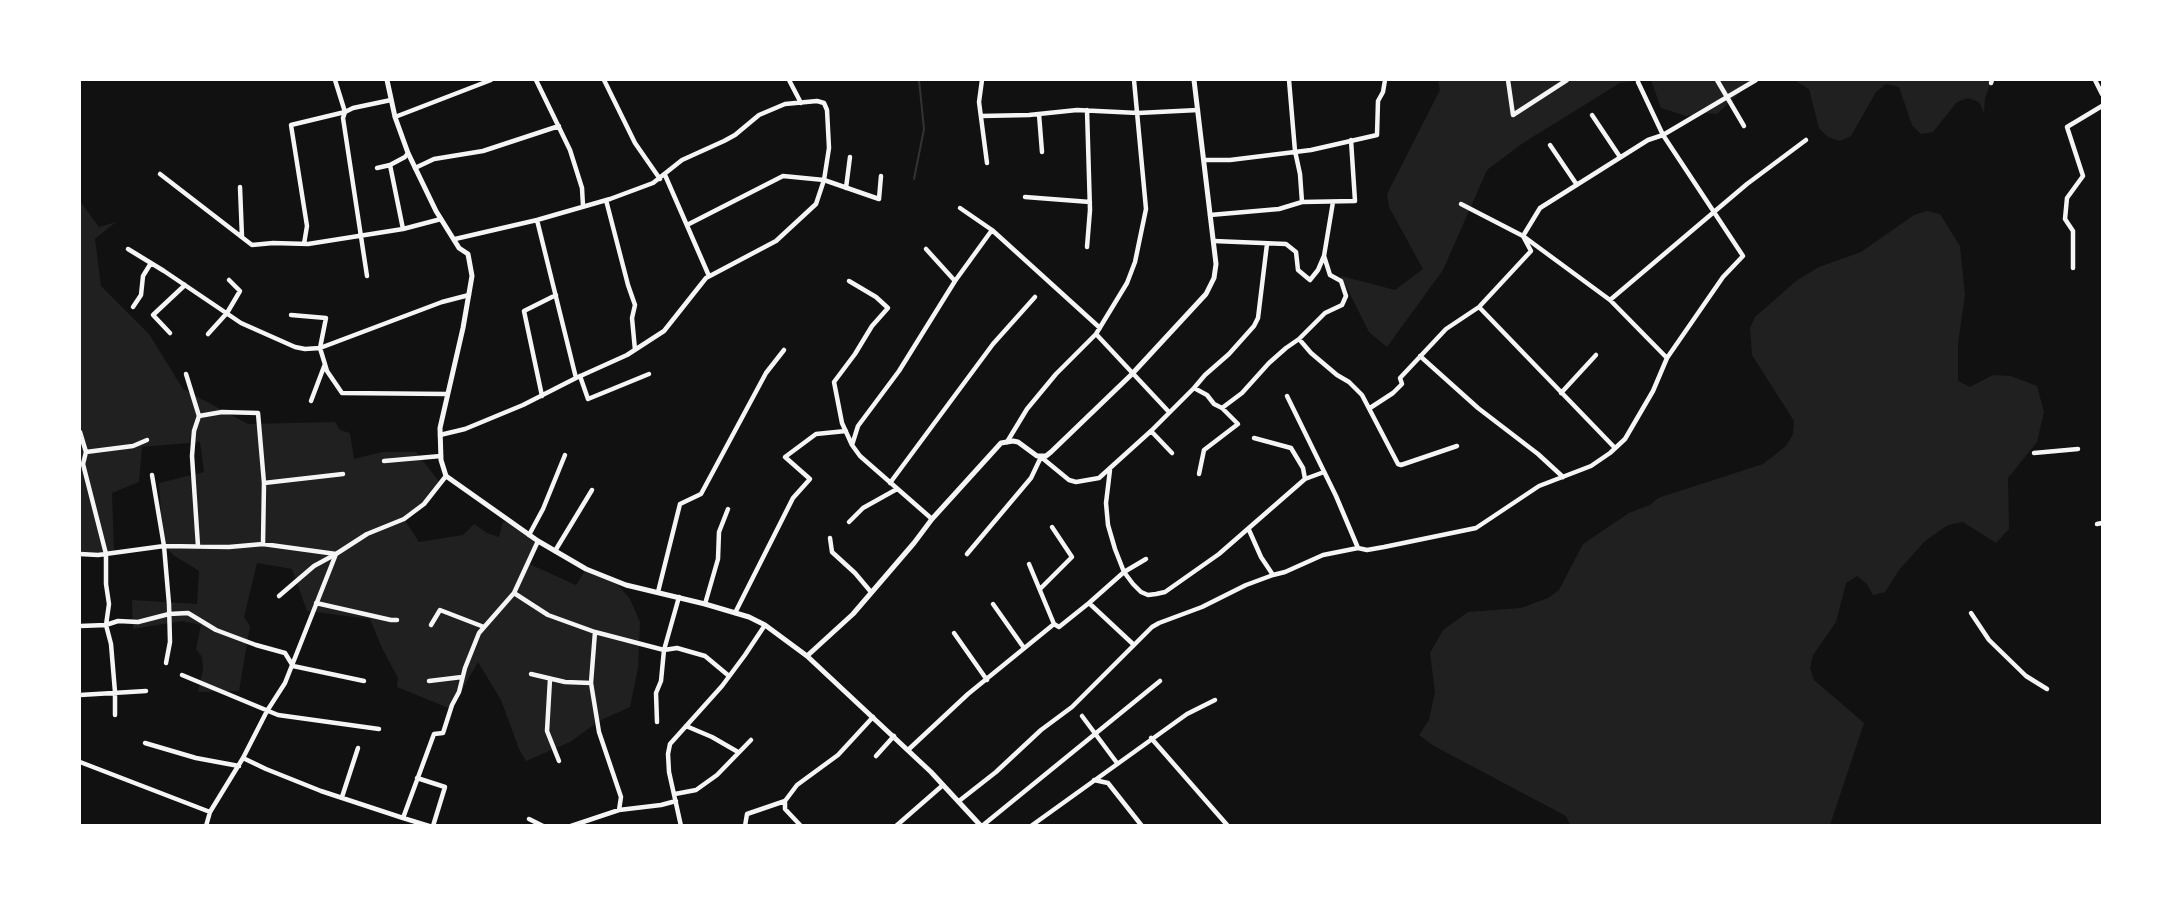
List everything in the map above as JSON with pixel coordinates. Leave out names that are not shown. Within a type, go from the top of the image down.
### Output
[{"type":"street","points":[[335,80],[345,112],[344,127],[367,276]]},
{"type":"street","points":[[387,80],[395,117],[408,153],[441,219],[459,248],[468,254],[472,276],[447,394],[441,435],[441,456],[446,476],[572,563],[608,578],[705,604],[765,625],[807,656],[894,736],[982,825],[1160,681]]},
{"type":"street","points":[[395,117],[491,80]]},
{"type":"street","points":[[536,80],[559,126],[577,171],[584,206]]},
{"type":"street","points":[[604,80],[635,143],[660,179]]},
{"type":"street","points":[[789,80],[801,103]]},
{"type":"street","points":[[982,80],[979,102],[987,163]]},
{"type":"street","points":[[1007,442],[1027,409],[1056,374],[1096,334],[1127,283],[1142,239],[1146,209],[1134,80]]},
{"type":"street","points":[[967,554],[1031,477],[1041,457],[1051,452],[1132,374],[1206,294],[1214,278],[1216,264],[1214,241],[1194,80]]},
{"type":"street","points":[[1289,80],[1302,202]]},
{"type":"street","points":[[1205,160],[1230,160],[1295,151],[1377,135],[1378,101],[1383,92],[1385,80]]},
{"type":"street","points":[[1508,80],[1513,115],[1564,80]]},
{"type":"street","points":[[1717,80],[1744,126]]},
{"type":"street","points":[[1523,236],[1540,208],[1648,140],[1663,135],[1711,104],[1728,97],[1756,80]]},
{"type":"street","points":[[2095,80],[2103,94]]},
{"type":"street","points":[[959,801],[1072,706],[1159,622],[1203,607],[1273,574],[1285,572],[1323,555],[1358,548],[1367,550],[1476,528],[1539,486],[1592,466],[1625,439],[1653,391],[1667,358],[1723,277],[1743,256],[1663,135],[1638,82]]},
{"type":"street","points":[[304,244],[307,226],[291,125],[391,99]]},
{"type":"street","points":[[441,435],[465,429],[542,396],[635,350],[664,331],[709,276],[776,241],[816,204],[824,180],[829,148],[827,110],[824,103],[817,101],[785,104],[759,115],[730,138],[682,160],[653,183],[606,200],[537,220],[455,239]]},
{"type":"street","points":[[2073,268],[2073,231],[2065,219],[2067,198],[2083,176],[2067,127],[2103,106]]},
{"type":"street","points":[[981,116],[1087,110],[1138,113],[1198,110]]},
{"type":"street","points":[[1087,110],[1090,202],[1087,247]]},
{"type":"street","points":[[1039,114],[1042,152]]},
{"type":"street","points":[[1592,115],[1620,157]]},
{"type":"street","points":[[415,168],[434,159],[483,152],[559,126]]},
{"type":"street","points":[[1610,300],[1747,184],[1806,140]]},
{"type":"street","points":[[1210,215],[1278,209],[1302,202],[1355,201],[1352,141]]},
{"type":"street","points":[[1550,145],[1577,185]]},
{"type":"street","points":[[377,168],[390,165],[408,153]]},
{"type":"street","points":[[846,188],[850,157]]},
{"type":"street","points":[[390,165],[403,229]]},
{"type":"street","points":[[160,174],[252,245],[304,244],[403,229],[441,219]]},
{"type":"street","points":[[665,175],[709,276]]},
{"type":"street","points":[[687,225],[783,177],[824,180],[879,199],[881,176]]},
{"type":"street","points":[[240,187],[242,237]]},
{"type":"street","points":[[1025,197],[1090,202]]},
{"type":"street","points":[[606,200],[635,305],[632,318],[635,350]]},
{"type":"street","points":[[1214,241],[1286,244],[1296,252],[1298,270],[1310,280],[1318,270],[1324,256],[1333,202]]},
{"type":"street","points":[[1461,204],[1523,236],[1610,300],[1667,358]]},
{"type":"street","points":[[960,208],[992,230],[1100,328]]},
{"type":"street","points":[[537,220],[578,377],[588,399],[649,374]]},
{"type":"street","points":[[852,445],[858,426],[899,371],[955,281],[992,230]]},
{"type":"street","points":[[1371,408],[1393,393],[1402,384],[1400,378],[1446,329],[1479,308],[1531,251],[1523,236]]},
{"type":"street","points":[[807,656],[837,629],[871,592],[932,519],[1001,443],[1018,442],[1069,480],[1076,482],[1099,478],[1110,470],[1254,326],[1258,318],[1267,244]]},
{"type":"street","points":[[128,249],[241,323],[295,347],[313,350],[442,302],[469,296]]},
{"type":"street","points":[[927,249],[955,281]]},
{"type":"street","points":[[1222,408],[1242,393],[1286,348],[1299,339],[1325,313],[1342,305],[1346,296],[1341,281],[1330,275],[1324,256]]},
{"type":"street","points":[[133,307],[141,295],[143,276],[152,263]]},
{"type":"street","points":[[208,334],[227,313],[240,291],[230,280]]},
{"type":"street","points":[[849,281],[876,297],[888,308],[872,326],[834,382],[836,400],[846,431],[860,456],[932,519]]},
{"type":"street","points":[[170,333],[153,315],[185,285]]},
{"type":"street","points":[[542,396],[524,311],[556,295]]},
{"type":"street","points":[[890,483],[993,344],[1035,297]]},
{"type":"street","points":[[1479,308],[1615,448]]},
{"type":"street","points":[[291,315],[326,318],[320,348],[327,371],[342,393],[447,394]]},
{"type":"street","points":[[1096,334],[1169,412]]},
{"type":"street","points":[[1299,339],[1311,353],[1362,395],[1371,408],[1398,464],[1401,465],[1457,446]]},
{"type":"street","points":[[658,592],[680,504],[701,494],[766,373],[784,350]]},
{"type":"street","points":[[1561,393],[1596,355]]},
{"type":"street","points":[[1420,356],[1478,408],[1538,454],[1563,477]]},
{"type":"street","points":[[310,400],[325,363]]},
{"type":"street","points":[[186,374],[199,416],[194,431],[192,456],[198,546]]},
{"type":"street","points":[[1194,388],[1207,395],[1238,424],[1204,450],[1199,474]]},
{"type":"street","points":[[1287,396],[1358,548]]},
{"type":"street","points":[[199,416],[222,412],[258,413],[264,483],[263,544]]},
{"type":"street","points":[[735,613],[793,498],[810,479],[785,457],[816,434],[846,431]]},
{"type":"street","points":[[1151,431],[1172,453]]},
{"type":"street","points":[[80,432],[86,452],[82,464],[106,554],[109,604],[106,625],[111,644],[115,715]]},
{"type":"street","points":[[1254,438],[1291,448],[1303,468],[1305,479]]},
{"type":"street","points":[[86,452],[133,446],[147,440]]},
{"type":"street","points":[[2034,453],[2078,449]]},
{"type":"street","points":[[529,535],[543,509],[565,455]]},
{"type":"street","points":[[384,461],[441,456]]},
{"type":"street","points":[[1110,470],[1106,504],[1108,525],[1124,572],[1141,592],[1148,595],[1165,592],[1249,530],[1305,479],[1324,472]]},
{"type":"street","points":[[152,474],[164,546],[170,642],[166,663]]},
{"type":"street","points":[[264,483],[343,474]]},
{"type":"street","points":[[279,596],[314,566],[366,534],[404,519],[424,504],[446,476]]},
{"type":"street","points":[[849,522],[862,508],[897,489]]},
{"type":"street","points":[[555,551],[591,490]]},
{"type":"street","points":[[705,604],[718,559],[719,532],[728,509]]},
{"type":"street","points":[[1040,589],[1072,557],[1052,527]]},
{"type":"street","points":[[1249,530],[1261,557],[1273,574]]},
{"type":"street","points":[[830,538],[832,552],[855,573],[871,592]]},
{"type":"street","points":[[403,818],[434,734],[443,733],[479,633],[514,593],[538,541]]},
{"type":"street","points":[[80,554],[106,554],[164,546],[229,547],[263,544],[336,554]]},
{"type":"street","points":[[206,825],[210,812],[285,683],[336,554]]},
{"type":"street","points":[[1029,564],[1054,624],[1059,627],[1124,572],[1146,559]]},
{"type":"street","points":[[514,593],[548,615],[595,632],[664,651],[677,648],[684,652],[705,656],[729,676]]},
{"type":"street","points":[[657,722],[656,693],[661,681],[664,651],[679,597]]},
{"type":"street","points":[[316,603],[397,620]]},
{"type":"street","points":[[1089,603],[1134,645]]},
{"type":"street","points":[[993,604],[1024,648]]},
{"type":"street","points":[[431,625],[440,610],[484,627]]},
{"type":"street","points":[[80,626],[106,625],[118,621],[138,622],[169,614],[188,613],[216,630],[285,653],[293,666],[364,681]]},
{"type":"street","points":[[1971,613],[1989,640],[2026,676],[2047,689]]},
{"type":"street","points":[[908,750],[968,694],[1054,624]]},
{"type":"street","points":[[681,825],[669,772],[670,744],[711,699],[765,625]]},
{"type":"street","points":[[595,632],[591,683],[599,732],[621,797],[619,810]]},
{"type":"street","points":[[954,633],[987,680]]},
{"type":"street","points":[[531,674],[565,682],[591,683]]},
{"type":"street","points":[[182,675],[278,715],[379,729]]},
{"type":"street","points":[[429,681],[462,677]]},
{"type":"street","points":[[550,679],[547,731],[559,760]]},
{"type":"street","points":[[80,695],[146,691]]},
{"type":"street","points":[[1031,825],[1186,714],[1215,700]]},
{"type":"street","points":[[1082,716],[1097,733],[1117,763]]},
{"type":"street","points":[[801,825],[785,809],[785,801],[796,785],[837,755],[873,717]]},
{"type":"street","points":[[686,726],[738,752]]},
{"type":"street","points":[[876,756],[894,736]]},
{"type":"street","points":[[1151,738],[1228,825]]},
{"type":"street","points":[[675,794],[696,790],[717,776],[751,740]]},
{"type":"street","points":[[145,743],[196,758],[238,766]]},
{"type":"street","points":[[342,797],[358,748]]},
{"type":"street","points":[[243,758],[266,770],[403,818],[431,825],[445,787],[417,778]]},
{"type":"street","points":[[80,762],[210,812]]},
{"type":"street","points":[[1094,780],[1108,783],[1142,825]]},
{"type":"street","points":[[896,825],[943,785]]},
{"type":"street","points":[[571,825],[619,810],[676,801]]},
{"type":"street","points":[[745,825],[747,814],[785,801]]},
{"type":"street","points":[[529,819],[543,825]]},
{"type":"shaded area","points":[[1438,80],[1641,80],[1620,83],[1523,143],[1487,170],[1443,270],[1387,347],[1369,332],[1341,276],[1395,290],[1423,269],[1389,207],[1387,194],[1440,90]]},
{"type":"shaded area","points":[[1651,80],[1753,80],[1717,114],[1686,116],[1661,108]]},
{"type":"shaded area","points":[[1794,80],[1992,80],[1985,98],[1984,113],[1979,102],[1968,98],[1957,102],[1933,132],[1921,134],[1912,125],[1899,87],[1886,84],[1876,92],[1851,136],[1840,141],[1828,137],[1819,128],[1809,89]]},
{"type":"shaded area","points":[[80,201],[99,227],[116,222],[95,239],[101,286],[149,334],[183,389],[248,424],[335,422],[340,430],[350,433],[354,459],[382,452],[416,452],[441,484],[424,504],[404,519],[419,542],[463,535],[474,524],[487,533],[499,537],[503,522],[512,523],[538,541],[527,563],[576,585],[586,569],[618,585],[630,599],[640,622],[638,668],[630,707],[599,721],[570,742],[526,761],[519,749],[501,700],[478,662],[451,709],[397,687],[398,678],[370,619],[307,611],[292,569],[257,563],[244,617],[250,626],[239,691],[198,692],[203,670],[202,657],[196,649],[201,625],[182,621],[133,629],[132,600],[197,604],[199,571],[173,555],[163,543],[159,483],[204,472],[200,442],[142,447],[139,482],[112,493],[114,552],[80,554]]},
{"type":"shaded area","points":[[1927,211],[1940,214],[1960,246],[1965,295],[1958,344],[1958,381],[1970,387],[1993,375],[2011,376],[2037,386],[2044,412],[2037,442],[2008,478],[2009,529],[1996,543],[1963,522],[1948,525],[1925,541],[1899,570],[1885,592],[1873,595],[1867,584],[1857,576],[1846,583],[1836,622],[1813,655],[1810,668],[1814,680],[1864,723],[1830,825],[1570,825],[1566,816],[1434,746],[1419,735],[1429,720],[1435,692],[1430,653],[1443,630],[1468,612],[1521,608],[1548,598],[1559,590],[1583,544],[1629,513],[1650,505],[1658,498],[1763,464],[1786,446],[1793,434],[1794,421],[1752,355],[1750,328],[1755,317],[1796,281],[1819,267],[1861,252],[1914,215]]},
{"type":"waterway","points":[[914,179],[924,129],[919,80]]}]
